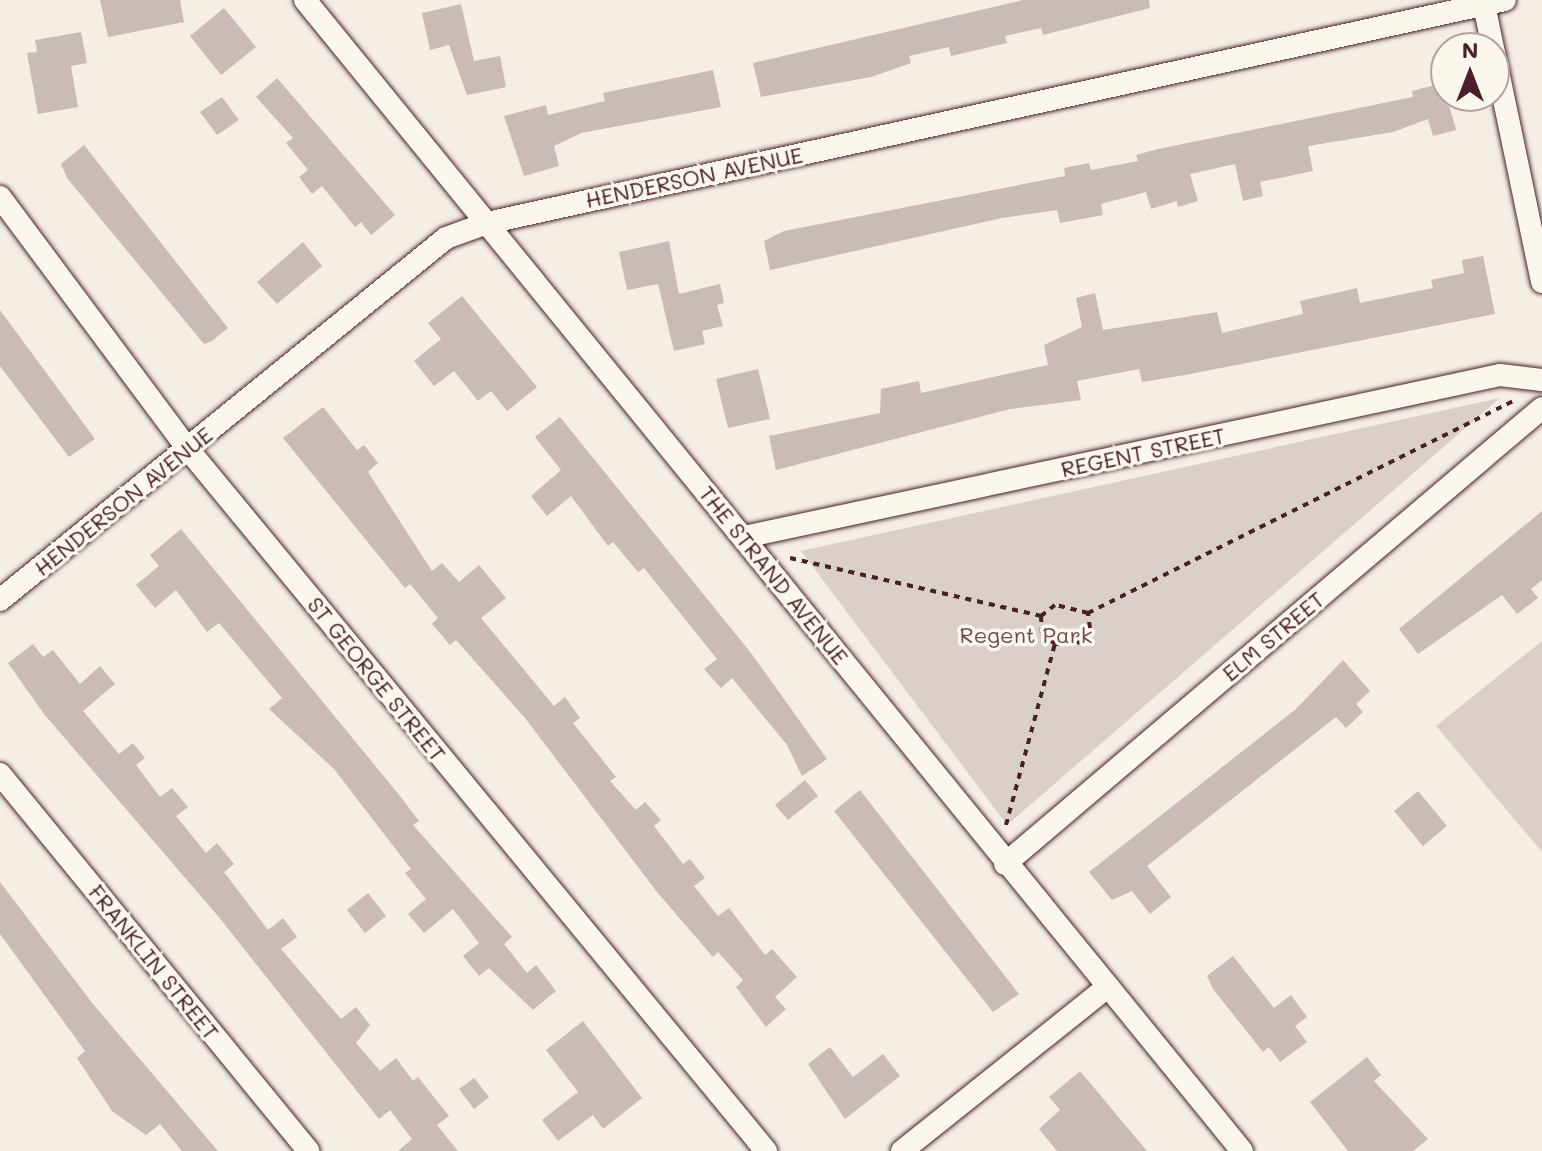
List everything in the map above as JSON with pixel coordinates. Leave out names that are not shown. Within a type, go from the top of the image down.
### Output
[{"type":"street","name":"THE STRAND AVENUE","points":[[305,0],[744,537],[1005,864],[1242,1151]]},
{"type":"street","name":"HENDERSON AVENUE","points":[[0,600],[446,238],[487,223],[1491,2]]},
{"type":"street","points":[[1491,2],[1493,32]]},
{"type":"street","points":[[1507,112],[1542,282]]},
{"type":"street","name":"ST GEORGE STREET","points":[[0,197],[187,448],[766,1151]]},
{"type":"street","name":"REGENT STREET","points":[[744,537],[1500,375],[1537,395]]},
{"type":"street","name":"ELM STREET","points":[[1005,864],[1537,395]]},
{"type":"street","name":"FRANKLIN STREET","points":[[0,774],[309,1151]]},
{"type":"street","points":[[902,1151],[1106,988]]},
{"type":"path","points":[[1041,616],[1055,605],[1088,613],[1537,395]]},
{"type":"path","points":[[787,557],[1041,616]]},
{"type":"path","points":[[1041,616],[1042,633],[1055,644],[1077,644],[1090,628],[1088,613]]},
{"type":"path","points":[[1005,864],[1007,811],[1055,644]]},
{"type":"green space","name":"Regent Park","points":[[1500,398],[1007,825],[801,551]]},
{"type":"green space","points":[[1542,641],[1542,852],[1436,726]]},
{"type":"building","points":[[100,0],[180,0],[184,22],[108,37]]},
{"type":"building","points":[[1023,0],[1149,0],[1150,8],[1043,35],[1041,28],[1005,36],[1007,43],[951,56],[949,47],[909,56],[911,63],[871,77],[761,97],[753,63]]},
{"type":"building","points":[[461,4],[474,61],[500,56],[506,87],[467,95],[449,45],[430,50],[422,13]]},
{"type":"building","points":[[224,8],[256,47],[221,75],[190,36]]},
{"type":"building","points":[[81,32],[87,63],[71,66],[78,107],[38,114],[27,53],[37,52],[35,40]]},
{"type":"building","points":[[713,70],[721,107],[581,133],[554,146],[559,166],[524,176],[504,116],[546,105],[548,115],[605,101],[603,93]]},
{"type":"building","points":[[277,78],[395,215],[371,235],[361,222],[355,227],[322,186],[312,194],[299,177],[308,170],[286,143],[293,138],[256,97]]},
{"type":"building","points":[[1430,86],[1430,112],[1451,112],[1456,130],[1433,136],[1428,119],[1393,132],[1308,146],[1313,171],[1260,182],[1263,196],[1243,201],[1235,164],[1190,174],[1198,201],[1178,207],[1177,201],[1151,209],[1146,192],[1101,204],[1103,215],[1060,223],[1057,210],[1002,218],[770,270],[764,241],[784,231],[1065,176],[1064,168],[1089,163],[1091,170],[1138,161],[1136,155],[1158,149],[1413,97],[1412,91]]},
{"type":"building","points":[[222,97],[239,120],[217,135],[200,112]]},
{"type":"building","points":[[84,145],[228,328],[212,341],[204,344],[67,178],[61,164]]},
{"type":"building","points":[[669,241],[679,294],[720,284],[724,303],[717,305],[723,326],[702,331],[705,344],[674,351],[658,284],[627,290],[619,252]]},
{"type":"building","points":[[303,242],[322,266],[277,304],[257,282]]},
{"type":"building","points":[[1483,256],[1495,314],[1142,382],[1139,369],[1077,381],[1081,400],[1010,409],[776,470],[769,436],[880,413],[881,389],[919,381],[921,393],[1048,365],[1044,345],[1082,327],[1076,298],[1095,293],[1103,330],[1217,312],[1222,333],[1303,314],[1300,301],[1357,288],[1360,303],[1433,288],[1431,280],[1464,273],[1462,260]]},
{"type":"building","points":[[462,296],[537,387],[507,411],[491,391],[478,401],[454,371],[434,386],[414,361],[441,339],[428,323]]},
{"type":"building","points":[[0,310],[95,439],[69,457],[0,366]]},
{"type":"building","points":[[758,369],[770,419],[728,428],[716,379]]},
{"type":"building","points":[[323,407],[357,450],[364,445],[378,463],[368,472],[432,571],[442,563],[459,582],[479,565],[506,598],[481,618],[554,706],[565,697],[580,718],[573,723],[616,777],[610,781],[636,810],[645,802],[661,820],[654,826],[683,864],[690,859],[705,878],[694,886],[718,916],[729,908],[765,955],[772,949],[797,977],[775,997],[786,1009],[766,1027],[736,987],[743,980],[718,952],[713,957],[657,892],[525,718],[456,640],[450,645],[432,624],[438,618],[410,584],[405,588],[283,438]]},
{"type":"building","points":[[560,417],[751,653],[827,759],[802,776],[787,745],[732,678],[721,688],[704,669],[717,659],[644,568],[638,572],[613,542],[608,546],[571,496],[547,516],[531,496],[561,470],[535,437]]},
{"type":"building","points":[[1542,511],[1542,580],[1531,589],[1538,598],[1517,614],[1502,595],[1418,654],[1399,629]]},
{"type":"building","points":[[181,529],[400,796],[419,821],[413,825],[512,937],[504,944],[527,973],[536,965],[556,991],[533,1010],[489,968],[479,976],[463,956],[479,943],[453,909],[424,933],[408,914],[426,899],[405,873],[411,869],[334,769],[269,709],[282,698],[219,623],[207,632],[176,590],[155,608],[136,585],[159,566],[150,555]]},
{"type":"building","points":[[33,644],[43,657],[53,650],[80,684],[100,666],[115,684],[83,711],[119,754],[133,743],[145,758],[136,765],[160,797],[172,788],[188,807],[176,816],[206,853],[217,843],[234,864],[224,872],[268,930],[283,918],[297,937],[281,949],[341,1019],[356,1007],[370,1025],[356,1043],[380,1071],[396,1058],[413,1081],[418,1077],[449,1116],[437,1125],[458,1151],[398,1151],[412,1139],[390,1110],[379,1119],[218,916],[44,714],[8,663]]},
{"type":"building","points":[[1343,660],[1370,691],[1356,704],[1363,712],[1346,728],[1336,717],[1147,866],[1171,897],[1150,914],[1132,891],[1112,900],[1089,872],[1296,709]]},
{"type":"building","points":[[805,780],[818,796],[788,820],[775,805]]},
{"type":"building","points":[[860,790],[1019,994],[993,1012],[834,811]]},
{"type":"building","points":[[1418,791],[1447,826],[1423,846],[1394,811]]},
{"type":"building","points":[[0,882],[93,1004],[218,1151],[182,1151],[160,1124],[146,1135],[112,1111],[77,1058],[85,1051],[0,934]]},
{"type":"building","points":[[368,893],[386,916],[365,933],[347,910]]},
{"type":"building","points":[[1233,956],[1274,1008],[1291,995],[1307,1017],[1295,1026],[1307,1042],[1280,1062],[1269,1047],[1263,1052],[1213,989],[1207,976]]},
{"type":"building","points":[[583,1021],[642,1098],[603,1129],[593,1115],[558,1141],[542,1120],[578,1092],[546,1050]]},
{"type":"building","points":[[830,1047],[853,1077],[883,1054],[900,1076],[845,1119],[808,1064]]},
{"type":"building","points":[[1367,1057],[1381,1075],[1374,1081],[1428,1139],[1413,1151],[1348,1151],[1310,1102]]},
{"type":"building","points":[[1080,1071],[1147,1151],[1057,1151],[1039,1129],[1060,1110],[1049,1097]]},
{"type":"building","points":[[474,1078],[489,1097],[474,1109],[459,1089]]}]
